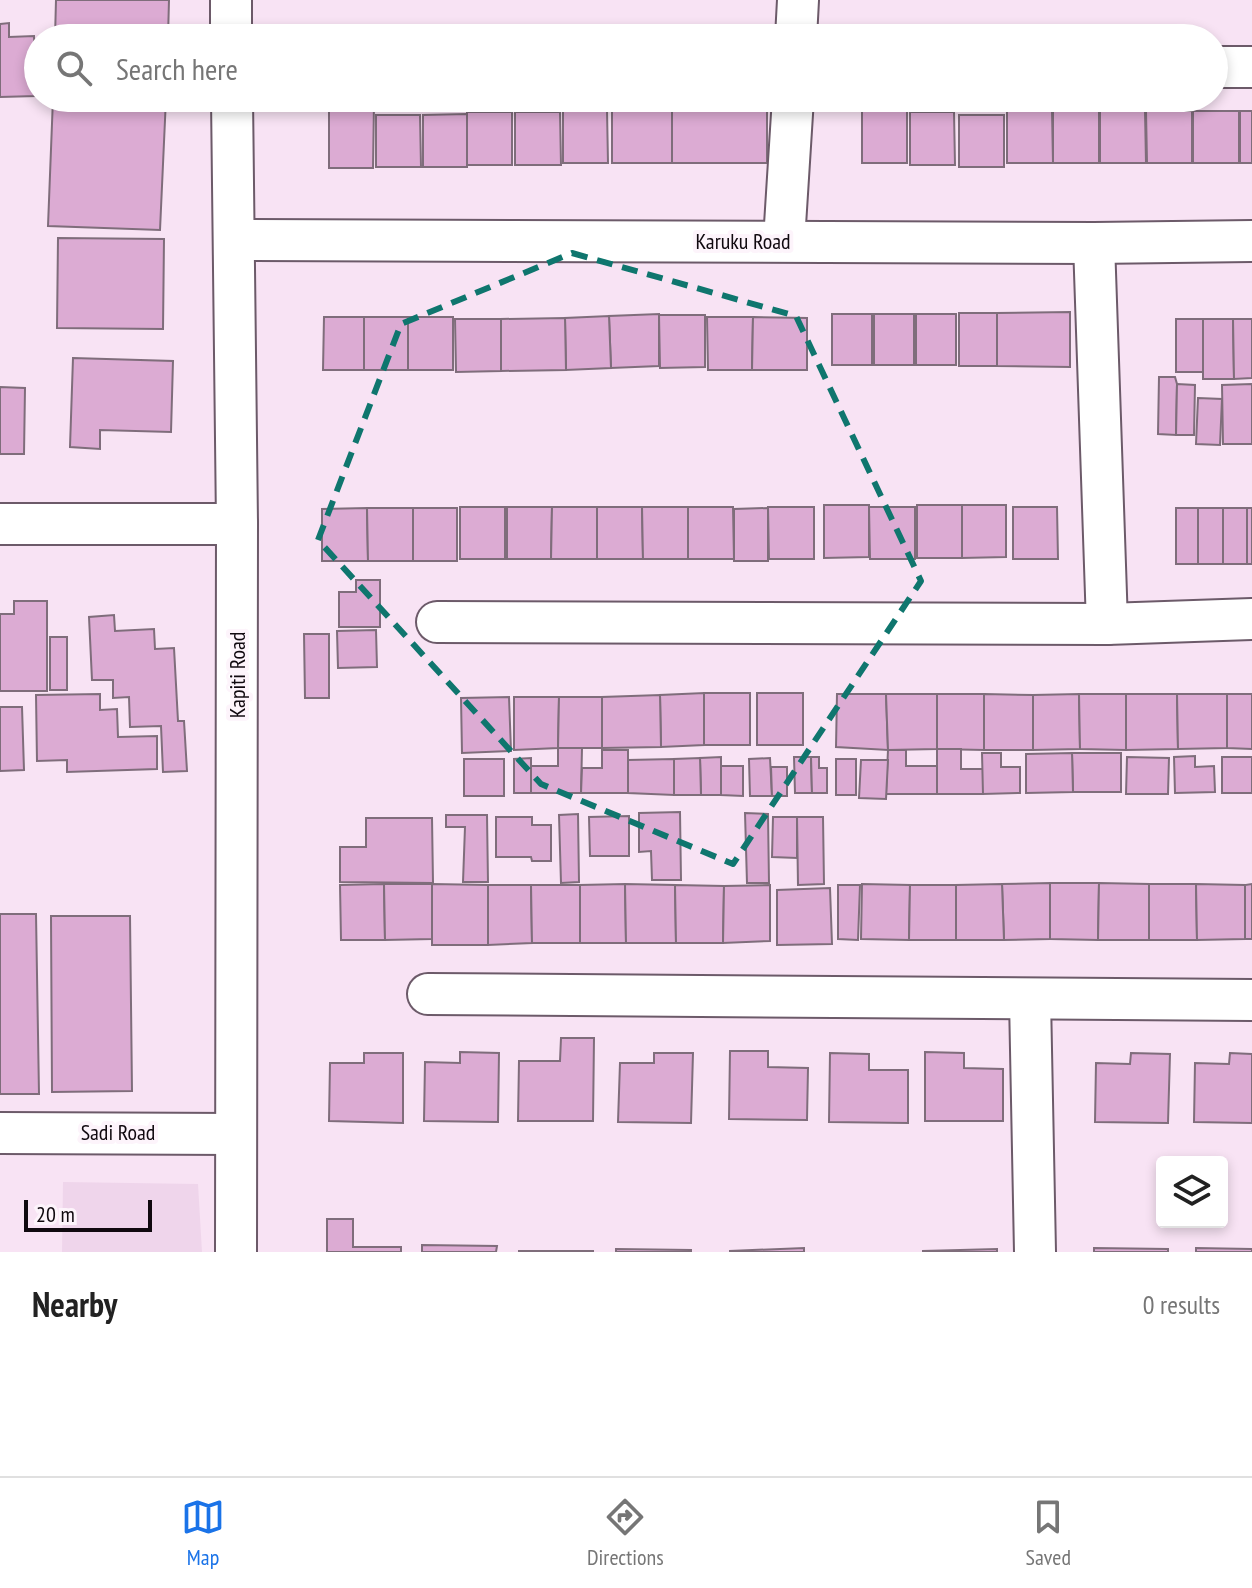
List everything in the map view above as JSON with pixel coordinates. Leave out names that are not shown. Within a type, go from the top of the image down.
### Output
[{"type":"street","points":[[231,0],[231,24]]},
{"type":"street","points":[[797,24],[798,0]]},
{"type":"street","points":[[1228,67],[1252,67]]},
{"type":"street","name":"Kapiti Road","points":[[232,112],[237,524],[236,1252]]},
{"type":"street","points":[[784,241],[792,112]]},
{"type":"street","name":"Karuku Road","points":[[234,240],[1252,241]]},
{"type":"street","points":[[1094,243],[1107,624]]},
{"type":"street","points":[[0,524],[237,524]]},
{"type":"street","points":[[437,622],[1107,624],[1252,619]]},
{"type":"street","points":[[428,994],[1252,1000]]},
{"type":"street","points":[[1030,999],[1035,1252]]},
{"type":"street","name":"Sadi Road","points":[[0,1133],[236,1134]]},
{"type":"highlighted area","points":[[572,253],[796,316],[921,581],[733,864],[541,784],[318,540],[401,324]]},
{"type":"shaded area","points":[[63,1182],[198,1184],[202,1252],[62,1252]]},
{"type":"building","points":[[56,0],[169,0],[168,24],[55,24]]},
{"type":"building","points":[[9,23],[9,37],[24,36],[24,96],[0,97],[0,24]]},
{"type":"building","points":[[1239,111],[1239,163],[1193,163],[1193,112]]},
{"type":"building","points":[[1240,111],[1252,111],[1252,163],[1240,163]]},
{"type":"building","points":[[52,112],[165,112],[160,230],[48,226]]},
{"type":"building","points":[[329,112],[374,112],[373,168],[329,168]]},
{"type":"building","points":[[467,112],[512,112],[512,165],[467,165]]},
{"type":"building","points":[[515,112],[560,112],[561,165],[515,165]]},
{"type":"building","points":[[563,112],[607,112],[608,163],[563,163]]},
{"type":"building","points":[[612,112],[672,112],[672,163],[612,163]]},
{"type":"building","points":[[672,112],[767,112],[767,163],[672,163]]},
{"type":"building","points":[[862,112],[907,112],[907,163],[862,163]]},
{"type":"building","points":[[910,112],[954,112],[955,165],[910,165]]},
{"type":"building","points":[[1007,112],[1052,112],[1053,163],[1007,163]]},
{"type":"building","points":[[1053,112],[1099,112],[1099,163],[1053,163]]},
{"type":"building","points":[[1100,112],[1145,112],[1146,163],[1100,163]]},
{"type":"building","points":[[1146,112],[1192,112],[1192,163],[1147,163]]},
{"type":"building","points":[[467,114],[467,167],[423,167],[423,115]]},
{"type":"building","points":[[376,115],[420,115],[421,167],[376,167]]},
{"type":"building","points":[[959,115],[1004,115],[1004,167],[959,167]]},
{"type":"building","points":[[58,238],[164,239],[163,329],[57,328]]},
{"type":"building","points":[[1070,312],[1070,367],[997,366],[997,313]]},
{"type":"building","points":[[959,313],[997,313],[997,366],[959,366]]},
{"type":"building","points":[[659,314],[659,366],[611,368],[609,316]]},
{"type":"building","points":[[832,314],[872,314],[872,365],[832,365]]},
{"type":"building","points":[[874,314],[914,314],[914,365],[874,365]]},
{"type":"building","points":[[916,314],[956,314],[956,365],[916,365]]},
{"type":"building","points":[[659,315],[705,315],[705,367],[660,368]]},
{"type":"building","points":[[609,316],[611,368],[566,370],[565,318]]},
{"type":"building","points":[[324,317],[364,317],[364,370],[323,370]]},
{"type":"building","points":[[364,317],[408,317],[408,370],[364,370]]},
{"type":"building","points":[[408,317],[453,317],[453,370],[408,370]]},
{"type":"building","points":[[707,317],[753,317],[752,370],[708,370]]},
{"type":"building","points":[[753,317],[807,318],[807,370],[752,370]]},
{"type":"building","points":[[565,318],[566,370],[501,371],[501,319]]},
{"type":"building","points":[[455,319],[501,319],[501,371],[456,372]]},
{"type":"building","points":[[1176,319],[1203,319],[1203,372],[1176,372]]},
{"type":"building","points":[[1203,319],[1233,319],[1234,379],[1203,379]]},
{"type":"building","points":[[1233,319],[1252,319],[1252,378],[1234,379]]},
{"type":"building","points":[[73,358],[173,361],[171,432],[100,430],[100,449],[70,447]]},
{"type":"building","points":[[1159,377],[1175,377],[1176,435],[1158,434]]},
{"type":"building","points":[[1177,384],[1195,385],[1194,435],[1176,435]]},
{"type":"building","points":[[1252,384],[1252,444],[1223,444],[1222,385]]},
{"type":"building","points":[[0,387],[25,388],[24,454],[0,454]]},
{"type":"building","points":[[1198,398],[1222,399],[1220,445],[1196,444]]},
{"type":"building","points":[[824,505],[869,505],[869,557],[824,558]]},
{"type":"building","points":[[917,505],[962,505],[962,558],[917,558]]},
{"type":"building","points":[[962,505],[1006,505],[1006,557],[962,558]]},
{"type":"building","points":[[460,507],[505,507],[505,559],[460,559]]},
{"type":"building","points":[[507,507],[552,507],[551,559],[507,559]]},
{"type":"building","points":[[552,507],[597,507],[597,559],[551,559]]},
{"type":"building","points":[[597,507],[642,507],[643,559],[597,559]]},
{"type":"building","points":[[642,507],[688,507],[688,559],[643,559]]},
{"type":"building","points":[[688,507],[733,507],[734,559],[688,559]]},
{"type":"building","points":[[768,507],[814,507],[814,559],[769,559]]},
{"type":"building","points":[[869,507],[915,507],[915,559],[870,559]]},
{"type":"building","points":[[1013,507],[1057,507],[1058,559],[1013,559]]},
{"type":"building","points":[[367,508],[368,561],[322,561],[322,509]]},
{"type":"building","points":[[367,508],[413,508],[413,561],[368,561]]},
{"type":"building","points":[[413,508],[457,508],[457,561],[413,561]]},
{"type":"building","points":[[768,508],[768,561],[734,561],[734,509]]},
{"type":"building","points":[[1176,508],[1198,508],[1198,564],[1176,564]]},
{"type":"building","points":[[1198,508],[1223,508],[1223,564],[1198,564]]},
{"type":"building","points":[[1223,508],[1247,508],[1247,564],[1223,564]]},
{"type":"building","points":[[1247,508],[1252,508],[1252,564],[1247,564]]},
{"type":"building","points":[[356,580],[380,580],[380,627],[339,627],[339,592],[356,592]]},
{"type":"building","points":[[14,601],[47,601],[47,691],[0,691],[0,614],[14,614]]},
{"type":"building","points":[[114,615],[115,631],[154,629],[155,649],[174,648],[178,721],[184,721],[187,771],[163,772],[161,726],[130,727],[129,697],[113,698],[113,680],[92,680],[89,617]]},
{"type":"building","points":[[376,630],[377,667],[338,668],[337,631]]},
{"type":"building","points":[[304,634],[329,634],[329,698],[305,698]]},
{"type":"building","points":[[50,637],[67,637],[67,690],[50,690]]},
{"type":"building","points":[[704,693],[704,745],[661,747],[660,695]]},
{"type":"building","points":[[704,693],[750,693],[750,745],[704,745]]},
{"type":"building","points":[[757,693],[803,693],[803,745],[757,745]]},
{"type":"building","points":[[100,694],[100,710],[117,709],[118,737],[157,736],[157,769],[67,772],[67,760],[37,761],[36,695]]},
{"type":"building","points":[[837,694],[886,694],[888,750],[836,747]]},
{"type":"building","points":[[886,694],[937,694],[937,749],[888,750]]},
{"type":"building","points":[[937,694],[984,694],[984,750],[937,749]]},
{"type":"building","points":[[984,694],[1033,695],[1033,750],[984,750]]},
{"type":"building","points":[[1079,694],[1080,749],[1033,750],[1033,695]]},
{"type":"building","points":[[1079,694],[1126,694],[1126,750],[1080,749]]},
{"type":"building","points":[[1126,694],[1177,694],[1178,749],[1126,750]]},
{"type":"building","points":[[1177,694],[1227,694],[1227,748],[1178,749]]},
{"type":"building","points":[[1227,694],[1252,694],[1252,749],[1227,748]]},
{"type":"building","points":[[660,695],[661,747],[602,748],[602,697]]},
{"type":"building","points":[[509,697],[511,751],[462,753],[461,698]]},
{"type":"building","points":[[514,697],[559,697],[558,748],[514,750]]},
{"type":"building","points":[[559,697],[602,697],[602,748],[558,748]]},
{"type":"building","points":[[0,707],[22,707],[24,770],[0,771]]},
{"type":"building","points":[[558,748],[582,748],[581,793],[531,793],[531,766],[558,766]]},
{"type":"building","points":[[937,749],[961,749],[961,769],[983,769],[983,794],[937,794]]},
{"type":"building","points":[[602,750],[628,750],[628,793],[581,793],[582,768],[602,768]]},
{"type":"building","points":[[888,750],[906,750],[906,766],[937,766],[937,794],[886,794]]},
{"type":"building","points":[[982,753],[1001,753],[1001,767],[1020,767],[1020,793],[983,794]]},
{"type":"building","points":[[1072,753],[1121,753],[1121,792],[1073,792]]},
{"type":"building","points":[[1072,753],[1073,792],[1026,793],[1026,754]]},
{"type":"building","points":[[1195,756],[1195,767],[1214,766],[1215,792],[1175,793],[1174,757]]},
{"type":"building","points":[[721,757],[721,795],[701,795],[700,758]]},
{"type":"building","points":[[794,757],[811,757],[812,793],[795,793]]},
{"type":"building","points":[[811,757],[819,757],[819,768],[827,768],[827,793],[812,793]]},
{"type":"building","points":[[1127,757],[1169,758],[1168,794],[1126,794]]},
{"type":"building","points":[[1222,757],[1252,757],[1252,793],[1222,793]]},
{"type":"building","points":[[531,758],[531,793],[514,793],[514,759]]},
{"type":"building","points":[[700,758],[701,795],[674,795],[674,759]]},
{"type":"building","points":[[770,758],[772,796],[750,796],[749,759]]},
{"type":"building","points":[[464,759],[504,759],[504,796],[464,796]]},
{"type":"building","points":[[674,759],[674,795],[628,793],[628,760]]},
{"type":"building","points":[[836,759],[856,759],[856,795],[836,795]]},
{"type":"building","points":[[861,760],[888,760],[886,799],[859,798]]},
{"type":"building","points":[[721,766],[743,766],[743,796],[721,795]]},
{"type":"building","points":[[771,767],[787,767],[787,796],[772,796]]},
{"type":"building","points":[[680,812],[681,880],[652,880],[651,851],[639,852],[639,813]]},
{"type":"building","points":[[745,813],[768,814],[769,883],[747,883]]},
{"type":"building","points":[[578,814],[579,882],[561,883],[559,815]]},
{"type":"building","points":[[446,815],[487,815],[488,882],[463,882],[465,827],[446,827]]},
{"type":"building","points":[[629,816],[629,856],[590,856],[589,817]]},
{"type":"building","points":[[496,817],[532,817],[532,825],[551,825],[551,861],[532,861],[531,857],[496,857]]},
{"type":"building","points":[[773,817],[797,817],[797,858],[772,857]]},
{"type":"building","points":[[797,817],[823,817],[824,884],[798,885]]},
{"type":"building","points":[[366,818],[432,818],[433,883],[340,882],[340,847],[366,847]]},
{"type":"building","points":[[1050,883],[1050,939],[1004,940],[1002,884]]},
{"type":"building","points":[[1050,883],[1099,883],[1098,940],[1050,939]]},
{"type":"building","points":[[1099,883],[1149,884],[1149,940],[1098,940]]},
{"type":"building","points":[[384,884],[385,940],[341,940],[340,885]]},
{"type":"building","points":[[384,884],[432,884],[432,939],[385,940]]},
{"type":"building","points":[[432,884],[488,885],[488,945],[432,945]]},
{"type":"building","points":[[625,884],[626,943],[580,943],[580,885]]},
{"type":"building","points":[[625,884],[675,885],[676,943],[626,943]]},
{"type":"building","points":[[862,884],[910,885],[909,940],[861,939]]},
{"type":"building","points":[[1002,884],[1004,940],[956,940],[956,885]]},
{"type":"building","points":[[1149,884],[1196,884],[1197,940],[1149,940]]},
{"type":"building","points":[[1196,884],[1245,885],[1245,939],[1197,940]]},
{"type":"building","points":[[1252,884],[1252,939],[1245,939],[1245,885]]},
{"type":"building","points":[[488,885],[531,885],[532,943],[488,945]]},
{"type":"building","points":[[531,885],[580,885],[580,943],[532,943]]},
{"type":"building","points":[[675,885],[724,886],[723,943],[676,943]]},
{"type":"building","points":[[770,885],[770,941],[723,943],[724,886]]},
{"type":"building","points":[[838,885],[860,885],[858,940],[838,939]]},
{"type":"building","points":[[910,885],[956,885],[956,940],[909,940]]},
{"type":"building","points":[[830,888],[832,944],[777,945],[777,890]]},
{"type":"building","points":[[0,914],[36,914],[39,1094],[0,1094]]},
{"type":"building","points":[[51,916],[130,916],[132,1091],[52,1092]]},
{"type":"building","points":[[561,1038],[594,1038],[593,1121],[518,1121],[519,1061],[560,1061]]},
{"type":"building","points":[[730,1051],[768,1051],[768,1067],[808,1068],[807,1120],[729,1119]]},
{"type":"building","points":[[460,1052],[499,1053],[498,1122],[424,1121],[425,1062],[460,1063]]},
{"type":"building","points":[[925,1052],[964,1053],[964,1068],[1003,1069],[1003,1121],[925,1121]]},
{"type":"building","points":[[364,1053],[403,1053],[403,1123],[329,1121],[330,1063],[364,1063]]},
{"type":"building","points":[[654,1053],[693,1053],[691,1123],[618,1122],[620,1063],[654,1063]]},
{"type":"building","points":[[830,1053],[869,1054],[869,1070],[908,1070],[908,1123],[829,1122]]},
{"type":"building","points":[[1131,1053],[1170,1054],[1168,1123],[1095,1122],[1096,1063],[1130,1064]]},
{"type":"building","points":[[1230,1053],[1252,1054],[1252,1123],[1194,1122],[1195,1063],[1229,1064]]},
{"type":"building","points":[[327,1219],[353,1219],[353,1247],[401,1247],[401,1252],[327,1252]]},
{"type":"building","points":[[422,1245],[497,1246],[496,1252],[422,1252]]},
{"type":"building","points":[[804,1248],[804,1252],[730,1252],[730,1251]]},
{"type":"building","points":[[1094,1248],[1168,1249],[1168,1252],[1094,1252]]},
{"type":"building","points":[[1196,1248],[1252,1249],[1252,1252],[1196,1252]]},
{"type":"building","points":[[616,1249],[691,1250],[691,1252],[616,1252]]},
{"type":"building","points":[[997,1249],[997,1252],[923,1252],[923,1251]]},
{"type":"building","points":[[593,1251],[593,1252],[519,1252]]}]
